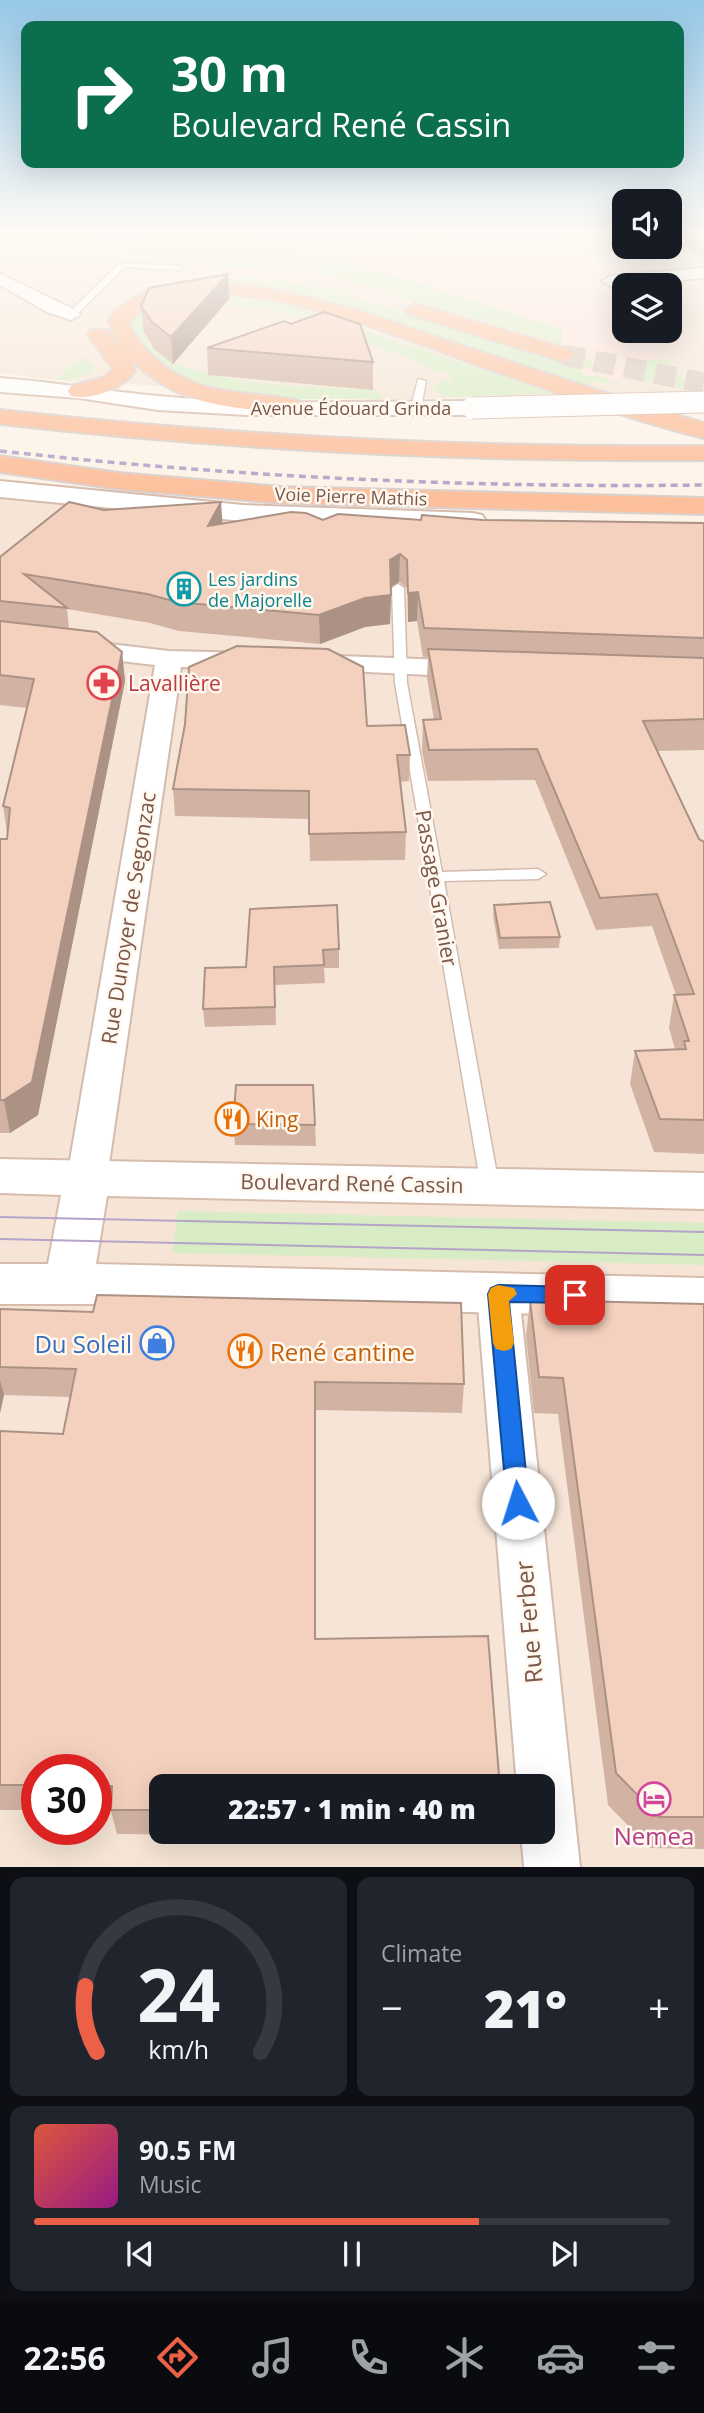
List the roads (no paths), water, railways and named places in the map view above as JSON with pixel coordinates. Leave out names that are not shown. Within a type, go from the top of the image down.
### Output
[{"type":"highway","points":[[96,319],[95,328],[102,340],[125,366],[121,390]]},
{"type":"highway","points":[[119,319],[122,336],[156,374],[177,388],[209,397],[295,407]]},
{"type":"highway","points":[[364,319],[704,431]]},
{"type":"highway","points":[[448,319],[564,355]]},
{"type":"highway","points":[[0,417],[194,437],[431,452],[704,453]]},
{"type":"highway","name":"Voie Pierre Mathis","points":[[0,464],[119,481],[281,495],[704,506]]},
{"type":"highway","points":[[0,473],[119,481]]},
{"type":"main road","name":"Avenue Édouard Grinda","points":[[0,386],[79,391],[121,390],[247,408],[472,408],[704,402]]},
{"type":"main road","points":[[0,489],[243,513],[704,529]]},
{"type":"main road","name":"Boulevard René Cassin","points":[[0,1176],[704,1191]]},
{"type":"main road","points":[[69,1284],[87,1178]]},
{"type":"main road","points":[[0,1284],[704,1298]]},
{"type":"street","points":[[0,639],[169,659],[494,669]]},
{"type":"street","name":"Rue Dunoyer de Segonzac","points":[[87,1178],[169,659]]},
{"type":"street","name":"Rue Ferber","points":[[498,1294],[552,1867]]},
{"type":"lane","points":[[416,408],[421,381]]},
{"type":"lane","name":"Passage Granier","points":[[398,588],[400,666],[490,1186]]},
{"type":"lane","points":[[435,877],[538,874]]},
{"type":"tunnel","points":[[564,355],[704,383]]},
{"type":"tram line","points":[[0,1217],[704,1232]]},
{"type":"tram line","points":[[0,1239],[704,1255]]},
{"type":"railway","points":[[0,451],[176,468],[351,479],[527,485],[704,485]]},
{"type":"place","name":"Les jardins de Majorelle","points":[[184,589]]},
{"type":"place","name":"Lavallière","points":[[104,683]]},
{"type":"place","name":"King","points":[[232,1119]]},
{"type":"place","name":"Du Soleil","points":[[157,1343]]},
{"type":"place","name":"René cantine","points":[[245,1351]]},
{"type":"place","name":"Nemea","points":[[654,1799]]}]
